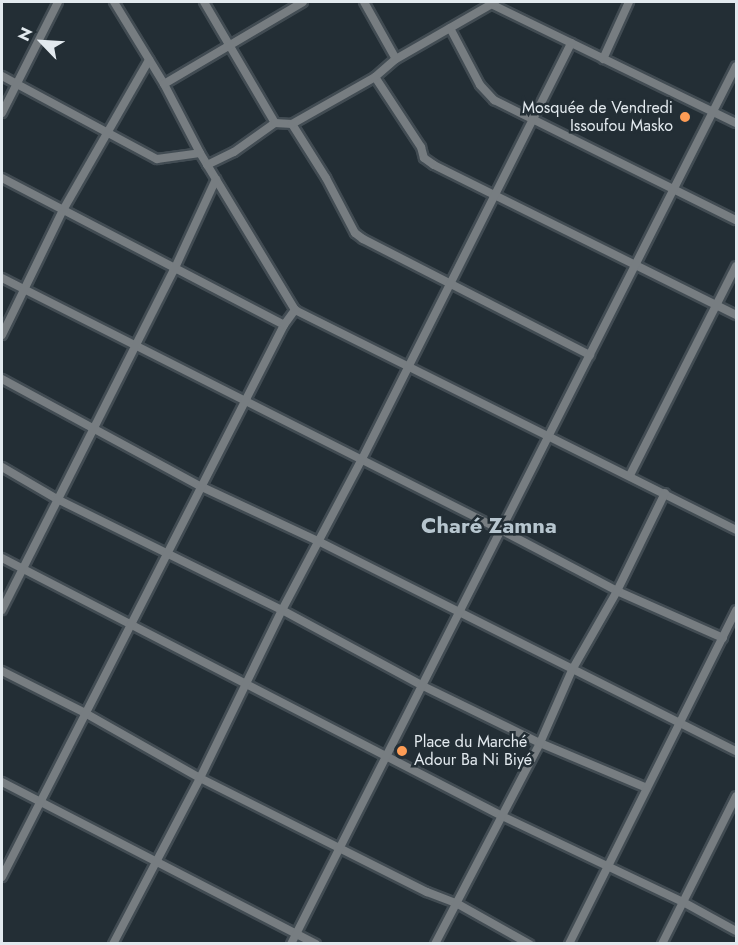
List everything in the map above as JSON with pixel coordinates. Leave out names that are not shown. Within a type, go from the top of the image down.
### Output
[{"type":"street","points":[[2,113],[58,2]]},
{"type":"street","points":[[114,2],[164,84],[207,165],[295,310],[630,475],[736,530]]},
{"type":"street","points":[[204,2],[275,123]]},
{"type":"street","points":[[164,84],[303,2]]},
{"type":"street","points":[[364,2],[396,59]]},
{"type":"street","points":[[603,59],[629,2]]},
{"type":"street","points":[[207,165],[234,152],[275,123],[292,124],[375,77],[396,59],[493,3],[571,44],[736,123]]},
{"type":"street","points":[[450,28],[486,94],[736,220]]},
{"type":"street","points":[[113,944],[200,778],[282,610],[361,460],[571,44]]},
{"type":"street","points":[[2,335],[26,291],[63,210],[149,60]]},
{"type":"street","points":[[291,944],[736,66]]},
{"type":"street","points":[[2,76],[158,159],[200,153]]},
{"type":"street","points":[[375,77],[421,147],[424,158],[493,196],[635,263],[736,315]]},
{"type":"street","points":[[292,124],[326,178],[356,233],[590,355]]},
{"type":"street","points":[[2,178],[174,270],[284,325]]},
{"type":"street","points":[[2,610],[136,347],[216,178]]},
{"type":"street","points":[[630,475],[736,266]]},
{"type":"street","points":[[2,278],[617,591],[723,638]]},
{"type":"street","points":[[2,877],[166,553],[284,325],[295,310]]},
{"type":"street","points":[[2,379],[202,487],[318,541],[736,751]]},
{"type":"street","points":[[2,467],[57,499],[282,610],[423,687],[540,743],[647,788]]},
{"type":"street","points":[[435,944],[540,743],[572,670],[617,591],[665,493]]},
{"type":"street","points":[[2,558],[502,816],[683,902],[736,931]]},
{"type":"street","points":[[569,944],[736,610]]},
{"type":"street","points":[[2,671],[85,713],[200,778],[427,892],[456,903],[529,944]]},
{"type":"street","points":[[2,782],[316,944]]},
{"type":"street","points":[[662,944],[736,796]]},
{"type":"place","name":"Mosquée de Vendredi Issoufou Masko","points":[[685,117]]},
{"type":"place","name":"Place du Marché Adour Ba Ni Biyé","points":[[402,751]]},
{"type":"district","name":"Charé Zamna","points":[[489,526]]}]
